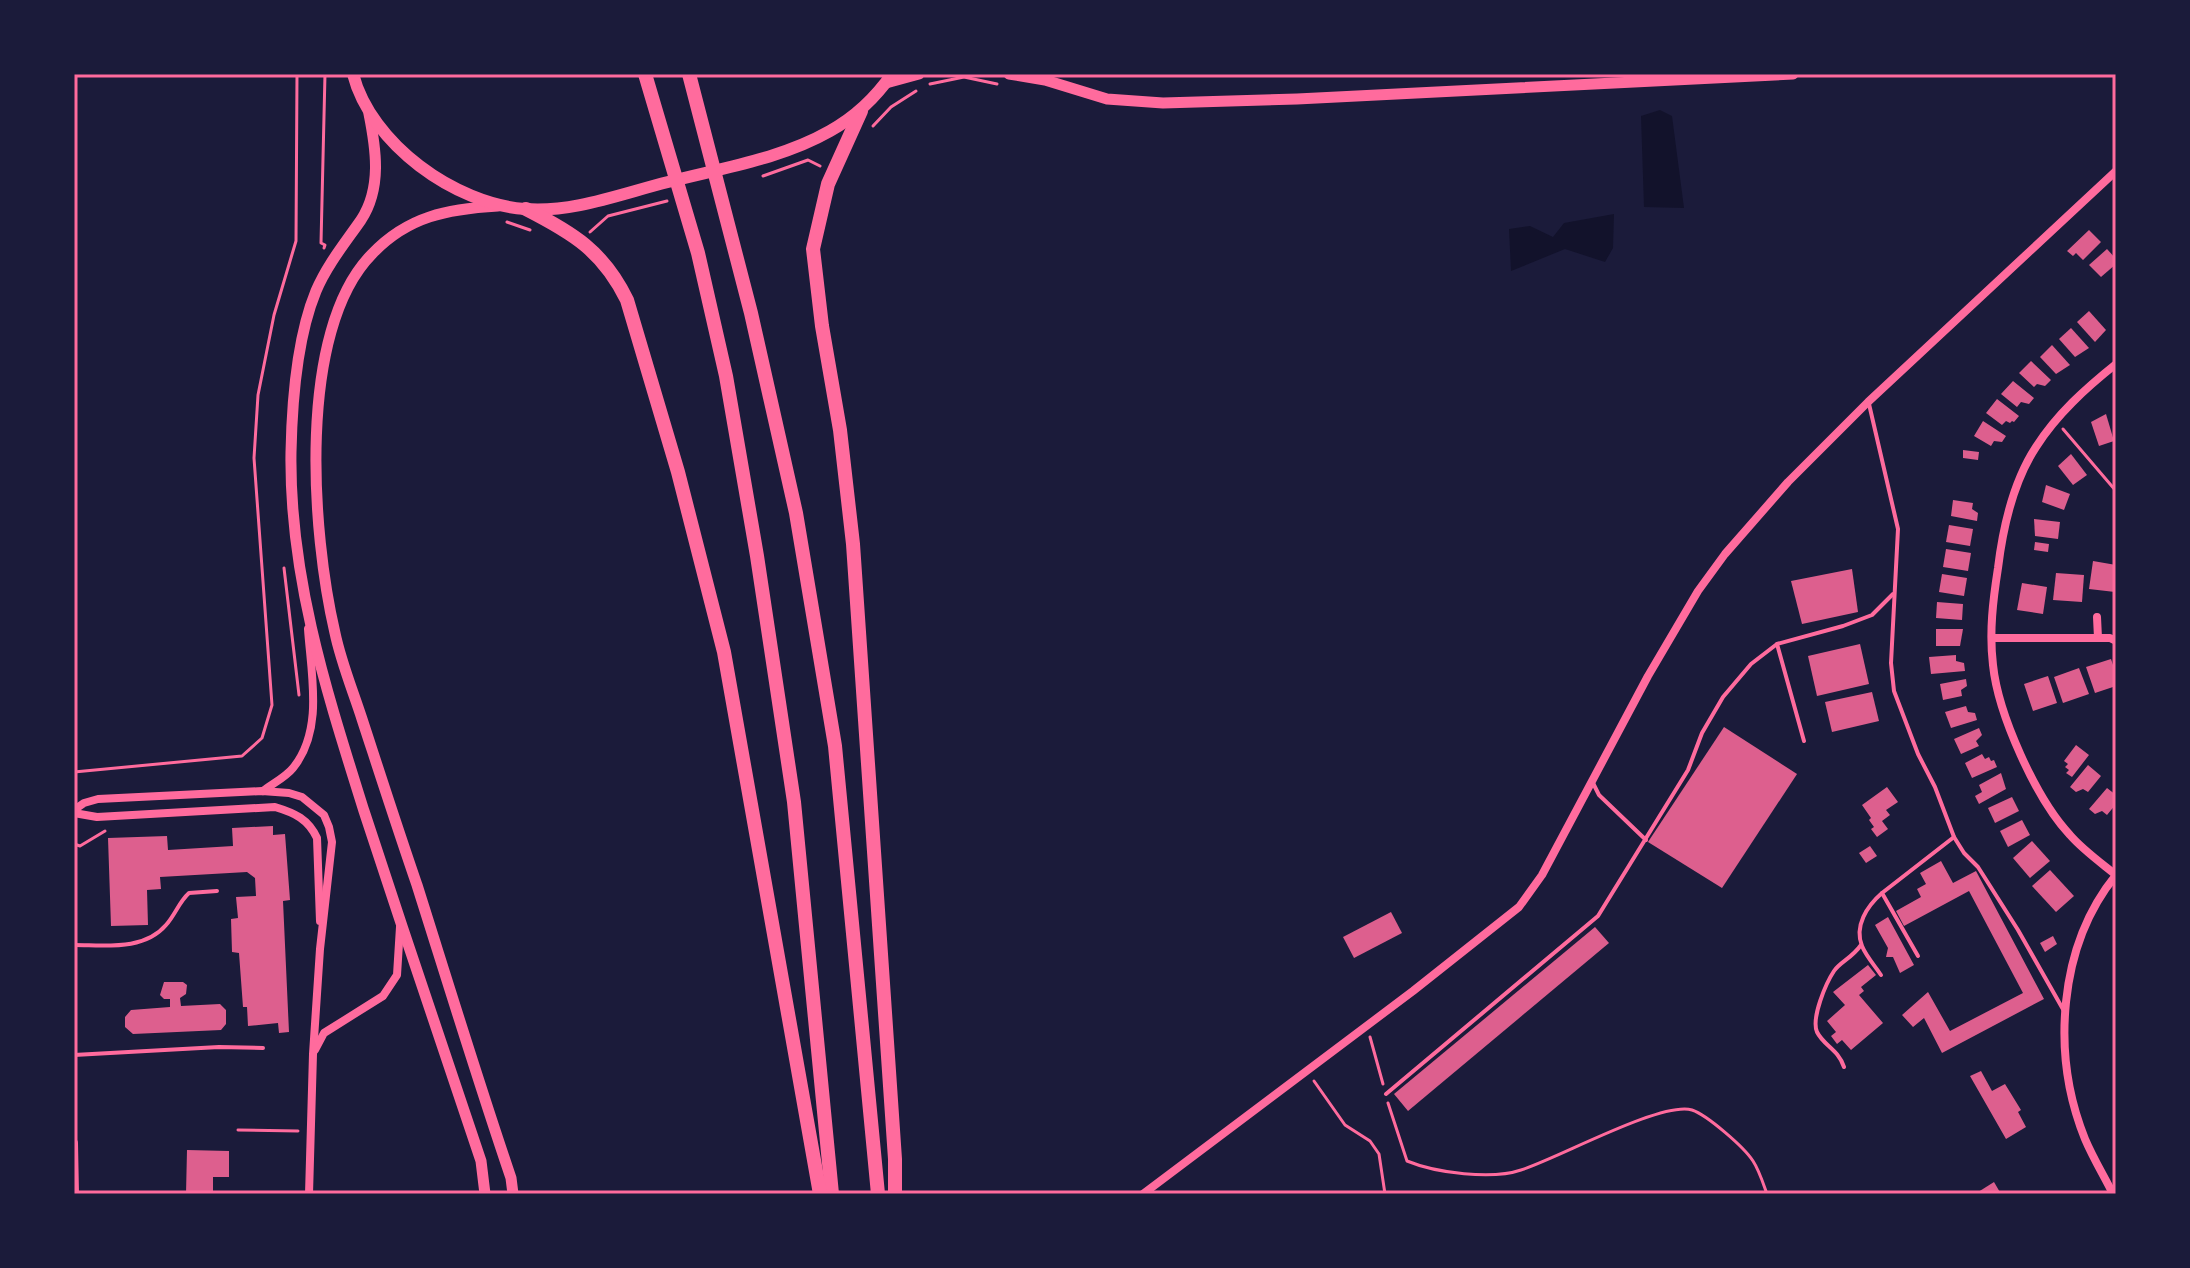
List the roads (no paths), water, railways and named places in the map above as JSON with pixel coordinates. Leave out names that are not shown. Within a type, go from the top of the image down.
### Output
[{"type":"highway","points":[[645,74],[698,253],[726,376],[757,556],[794,802],[832,1194]]},
{"type":"highway","points":[[689,74],[751,313],[796,513],[835,746],[878,1194]]},
{"type":"highway","points":[[861,111],[833,172],[819,214],[813,249],[822,326],[840,430],[853,544],[895,1194]]},
{"type":"highway","points":[[526,209],[582,242],[605,263],[627,300],[678,472],[724,652],[820,1194]]},
{"type":"main road","points":[[352,76],[367,106],[388,136],[419,165],[462,192],[526,209],[556,208],[596,200],[768,156],[830,131],[861,111],[889,78],[919,74]]},
{"type":"main road","points":[[1009,74],[1042,77],[1107,99],[1163,103],[1793,74]]},
{"type":"main road","points":[[367,106],[375,142],[374,185],[363,217],[337,252],[316,292],[304,336],[294,394],[292,506],[298,570],[331,708],[481,1161],[485,1194]]},
{"type":"main road","points":[[507,206],[456,209],[428,217],[390,238],[361,267],[343,298],[324,367],[316,455],[316,508],[335,634],[511,1178],[513,1194]]},
{"type":"street","points":[[1143,1194],[1519,907],[1542,875],[1648,676],[1698,591],[1752,521],[1868,402],[2116,171]]},
{"type":"street","points":[[2111,1193],[2085,1138],[2068,1077],[2066,1014],[2076,953],[2087,921],[2116,875],[2071,836],[2052,813],[2018,746],[2001,702],[1993,665],[1991,614],[2002,537],[2021,474],[2053,422],[2083,390],[2116,364]]},
{"type":"street","points":[[262,791],[292,770],[309,742],[313,709],[307,616]]},
{"type":"street","points":[[2097,617],[2098,638]]},
{"type":"street","points":[[1992,638],[2110,638],[2116,641]]},
{"type":"street","points":[[74,812],[84,803],[98,799],[262,791],[302,797],[314,804],[329,827],[332,842],[320,949],[313,1054],[309,1194]]},
{"type":"street","points":[[74,812],[97,817],[275,807],[292,812],[311,826],[317,838],[320,949]]},
{"type":"street","points":[[313,1054],[324,1033],[383,996],[397,975],[400,918]]},
{"type":"street","points":[[74,1143],[75,1194]]},
{"type":"lane","points":[[1868,402],[1898,529],[1891,663],[1894,691],[1954,837],[1978,867],[2018,930],[2066,1014]]},
{"type":"lane","points":[[1386,1094],[1598,916],[1688,770],[1702,733],[1723,697],[1751,664],[1777,644],[1872,615],[1894,592]]},
{"type":"lane","points":[[1777,644],[1804,741]]},
{"type":"lane","points":[[1593,782],[1599,795],[1646,840]]},
{"type":"lane","points":[[1844,1067],[1840,1056],[1818,1033],[1815,1017],[1835,969],[1852,958],[1861,945],[1862,919],[1868,905],[1954,837]]},
{"type":"lane","points":[[74,945],[142,942],[154,937],[167,924],[189,893],[217,891]]},
{"type":"lane","points":[[1882,893],[1918,956]]},
{"type":"lane","points":[[1861,945],[1881,975]]},
{"type":"lane","points":[[74,1055],[219,1047],[263,1048]]}]
